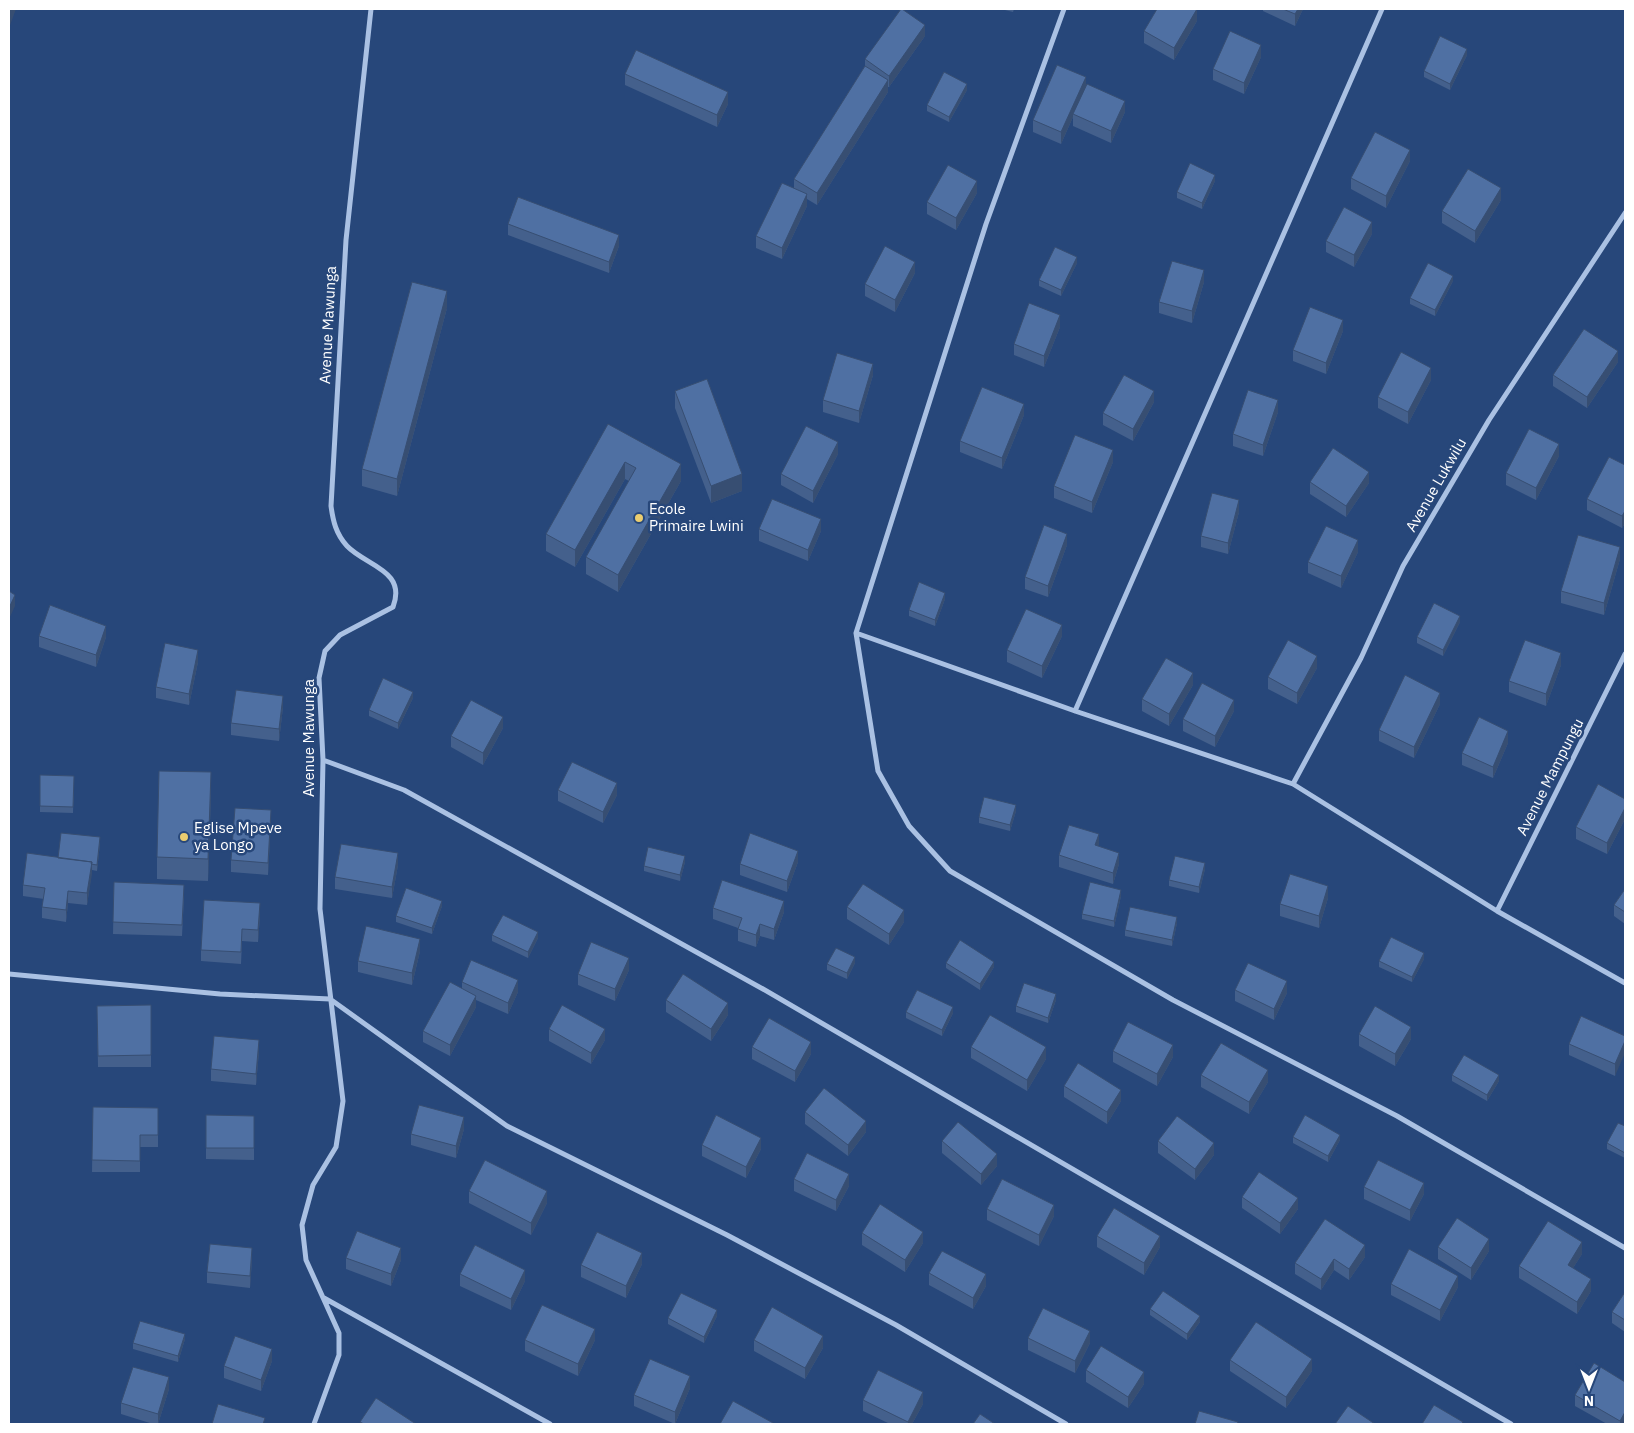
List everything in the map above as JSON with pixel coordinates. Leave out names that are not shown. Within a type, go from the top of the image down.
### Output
[{"type":"street","name":"Avenue Mawunga","points":[[314,1424],[339,1354],[339,1333],[306,1260],[302,1225],[313,1185],[336,1148],[343,1100],[320,909],[323,760],[319,678],[325,651],[340,635],[393,607],[398,595],[397,586],[385,573],[347,546],[334,528],[331,506],[346,240],[371,9]]},
{"type":"street","points":[[1064,9],[986,224],[856,633],[878,770],[909,826],[950,871],[1173,1000],[1397,1116],[1625,1248]]},
{"type":"street","points":[[1075,711],[1382,9]]},
{"type":"street","name":"Avenue Lukwilu","points":[[1293,784],[1361,658],[1408,557],[1489,420],[1625,213]]},
{"type":"street","points":[[856,633],[1075,711],[1293,784],[1497,911],[1625,982]]},
{"type":"street","name":"Avenue Mampungu","points":[[1497,911],[1625,654]]},
{"type":"street","points":[[323,760],[404,790],[763,989],[1511,1424]]},
{"type":"street","points":[[9,974],[220,994],[330,999],[507,1126],[727,1235],[888,1321],[1066,1424]]},
{"type":"street","points":[[324,1298],[550,1424]]},
{"type":"building","points":[[901,9],[925,25],[889,76],[865,59]]},
{"type":"building","points":[[1157,9],[1197,9],[1174,48],[1144,31]]},
{"type":"building","points":[[1283,9],[1298,9],[1295,14]]},
{"type":"building","points":[[1230,31],[1261,45],[1244,83],[1213,69]]},
{"type":"building","points":[[1440,36],[1467,49],[1450,84],[1424,71]]},
{"type":"building","points":[[636,50],[728,92],[717,115],[625,74]]},
{"type":"building","points":[[1057,65],[1086,77],[1061,132],[1033,120]]},
{"type":"building","points":[[865,66],[888,80],[817,193],[794,179]]},
{"type":"building","points":[[944,72],[967,84],[949,117],[927,105]]},
{"type":"building","points":[[1087,84],[1125,101],[1111,131],[1073,114]]},
{"type":"building","points":[[1375,132],[1410,150],[1386,196],[1351,178]]},
{"type":"building","points":[[1190,163],[1215,175],[1202,203],[1177,192]]},
{"type":"building","points":[[948,165],[977,181],[956,218],[927,202]]},
{"type":"building","points":[[1468,169],[1501,188],[1475,231],[1442,211]]},
{"type":"building","points":[[782,183],[807,194],[782,248],[756,236]]},
{"type":"building","points":[[518,197],[619,235],[609,262],[508,224]]},
{"type":"building","points":[[1344,207],[1372,222],[1354,255],[1326,241]]},
{"type":"building","points":[[885,246],[915,262],[895,300],[865,284]]},
{"type":"building","points":[[1055,247],[1077,257],[1061,290],[1039,280]]},
{"type":"building","points":[[1172,261],[1204,270],[1192,311],[1159,302]]},
{"type":"building","points":[[1428,263],[1453,276],[1435,310],[1410,298]]},
{"type":"building","points":[[412,282],[447,291],[397,479],[362,469]]},
{"type":"building","points":[[1029,303],[1060,315],[1044,356],[1014,344]]},
{"type":"building","points":[[1310,307],[1343,320],[1326,363],[1293,350]]},
{"type":"building","points":[[1584,329],[1618,351],[1587,397],[1553,375]]},
{"type":"building","points":[[1401,352],[1431,368],[1408,412],[1378,397]]},
{"type":"building","points":[[837,353],[873,364],[859,411],[823,400]]},
{"type":"building","points":[[1124,375],[1154,391],[1133,429],[1103,413]]},
{"type":"building","name":"Ecole Primaire Lwini","points":[[707,379],[742,474],[711,486],[675,391]]},
{"type":"building","points":[[982,387],[1024,404],[1002,458],[960,441]]},
{"type":"building","points":[[1248,390],[1278,400],[1263,445],[1233,434]]},
{"type":"building","name":"Ecole Primaire Lwini","points":[[608,424],[681,464],[618,575],[586,557],[636,468],[625,462],[575,550],[546,534]]},
{"type":"building","points":[[806,426],[838,442],[813,491],[781,474]]},
{"type":"building","points":[[1529,429],[1559,444],[1536,488],[1506,473]]},
{"type":"building","points":[[1075,435],[1113,450],[1092,502],[1054,486]]},
{"type":"building","points":[[1333,448],[1369,472],[1346,506],[1310,482]]},
{"type":"building","points":[[1609,457],[1625,465],[1625,511],[1622,516],[1587,499]]},
{"type":"building","points":[[1212,493],[1239,500],[1228,543],[1201,536]]},
{"type":"building","points":[[772,499],[821,519],[808,550],[759,529]]},
{"type":"building","points":[[1044,525],[1067,534],[1048,586],[1025,577]]},
{"type":"building","points":[[1326,526],[1358,540],[1341,576],[1308,562]]},
{"type":"building","points":[[1578,535],[1620,547],[1604,603],[1561,591]]},
{"type":"building","points":[[919,582],[945,593],[935,620],[909,610]]},
{"type":"building","points":[[9,591],[15,595],[9,608]]},
{"type":"building","points":[[1434,603],[1460,616],[1443,650],[1417,637]]},
{"type":"building","points":[[50,605],[106,626],[96,655],[39,636]]},
{"type":"building","points":[[1026,609],[1062,625],[1042,666],[1007,650]]},
{"type":"building","points":[[1288,640],[1317,656],[1297,693],[1268,677]]},
{"type":"building","points":[[1525,640],[1561,653],[1546,694],[1509,681]]},
{"type":"building","points":[[165,643],[198,650],[189,694],[156,687]]},
{"type":"building","points":[[1166,658],[1193,673],[1169,714],[1142,699]]},
{"type":"building","points":[[1405,675],[1440,693],[1414,747],[1379,730]]},
{"type":"building","points":[[383,678],[413,692],[398,723],[369,710]]},
{"type":"building","points":[[1202,683],[1234,700],[1215,736],[1183,719]]},
{"type":"building","points":[[236,690],[283,696],[279,729],[231,723]]},
{"type":"building","points":[[471,700],[503,717],[483,753],[451,736]]},
{"type":"building","points":[[1479,717],[1508,731],[1493,767],[1462,753]]},
{"type":"building","points":[[572,762],[617,783],[603,812],[558,790]]},
{"type":"building","name":"Eglise Mpeve ya Longo","points":[[159,771],[211,772],[208,859],[157,857]]},
{"type":"building","points":[[40,775],[74,776],[73,807],[40,806]]},
{"type":"building","points":[[1598,784],[1625,799],[1625,808],[1607,843],[1576,827]]},
{"type":"building","points":[[984,797],[1016,805],[1010,825],[979,817]]},
{"type":"building","points":[[235,808],[271,810],[268,863],[231,860]]},
{"type":"building","points":[[1069,825],[1099,834],[1095,845],[1119,853],[1113,873],[1059,855]]},
{"type":"building","points":[[61,833],[100,837],[97,865],[91,864],[92,862],[58,858]]},
{"type":"building","points":[[750,833],[798,851],[787,881],[740,864]]},
{"type":"building","points":[[341,844],[398,853],[392,887],[335,877]]},
{"type":"building","points":[[648,847],[685,856],[680,875],[644,866]]},
{"type":"building","points":[[27,853],[92,862],[87,893],[68,891],[66,910],[42,907],[45,888],[23,885]]},
{"type":"building","points":[[1175,856],[1205,863],[1199,887],[1169,880]]},
{"type":"building","points":[[1290,874],[1328,886],[1319,916],[1280,904]]},
{"type":"building","points":[[722,880],[784,901],[774,929],[760,924],[756,935],[738,929],[742,918],[713,908]]},
{"type":"building","points":[[114,882],[184,885],[182,925],[113,922]]},
{"type":"building","points":[[1090,882],[1121,890],[1114,921],[1082,914]]},
{"type":"building","points":[[863,884],[904,910],[889,934],[847,907]]},
{"type":"building","points":[[406,888],[442,901],[432,928],[396,916]]},
{"type":"building","points":[[1625,889],[1625,912],[1614,905]]},
{"type":"building","points":[[204,900],[260,903],[258,930],[242,929],[241,952],[201,950]]},
{"type":"building","points":[[1130,907],[1177,917],[1172,940],[1125,930]]},
{"type":"building","points":[[503,915],[538,932],[528,952],[492,935]]},
{"type":"building","points":[[366,926],[420,939],[412,973],[358,961]]},
{"type":"building","points":[[1391,937],[1424,953],[1412,977],[1379,961]]},
{"type":"building","points":[[960,940],[994,962],[980,984],[946,963]]},
{"type":"building","points":[[591,942],[629,958],[615,989],[578,974]]},
{"type":"building","points":[[836,948],[855,957],[847,973],[827,964]]},
{"type":"building","points":[[471,960],[518,980],[508,1003],[462,982]]},
{"type":"building","points":[[1248,963],[1287,981],[1274,1009],[1235,990]]},
{"type":"building","points":[[683,974],[728,1003],[711,1029],[666,1000]]},
{"type":"building","points":[[450,982],[476,996],[450,1045],[423,1031]]},
{"type":"building","points":[[1024,983],[1056,994],[1048,1018],[1016,1006]]},
{"type":"building","points":[[917,990],[953,1007],[942,1030],[906,1012]]},
{"type":"building","points":[[151,1005],[151,1055],[98,1056],[97,1006]]},
{"type":"building","points":[[562,1005],[605,1029],[591,1053],[549,1029]]},
{"type":"building","points":[[1375,1006],[1411,1027],[1395,1054],[1359,1034]]},
{"type":"building","points":[[990,1015],[1046,1047],[1027,1080],[971,1047]]},
{"type":"building","points":[[1581,1016],[1625,1036],[1625,1041],[1615,1064],[1569,1044]]},
{"type":"building","points":[[769,1018],[811,1042],[795,1071],[752,1047]]},
{"type":"building","points":[[1128,1022],[1173,1045],[1157,1074],[1113,1051]]},
{"type":"building","points":[[214,1036],[259,1040],[256,1074],[211,1069]]},
{"type":"building","points":[[1221,1043],[1268,1070],[1249,1102],[1201,1075]]},
{"type":"building","points":[[1464,1055],[1499,1075],[1487,1095],[1452,1075]]},
{"type":"building","points":[[1078,1063],[1121,1090],[1107,1112],[1064,1086]]},
{"type":"building","points":[[824,1088],[866,1121],[848,1145],[805,1112]]},
{"type":"building","points":[[419,1105],[464,1117],[456,1146],[411,1134]]},
{"type":"building","points":[[93,1107],[158,1108],[158,1135],[140,1135],[140,1161],[92,1160]]},
{"type":"building","points":[[206,1115],[254,1116],[254,1148],[206,1148]]},
{"type":"building","points":[[716,1115],[761,1138],[746,1167],[702,1145]]},
{"type":"building","points":[[1305,1115],[1340,1135],[1328,1156],[1293,1137]]},
{"type":"building","points":[[1177,1116],[1214,1143],[1195,1169],[1158,1141]]},
{"type":"building","points":[[958,1122],[997,1154],[981,1174],[942,1141]]},
{"type":"building","points":[[1618,1123],[1625,1126],[1625,1153],[1607,1143]]},
{"type":"building","points":[[807,1153],[849,1174],[836,1200],[794,1179]]},
{"type":"building","points":[[485,1160],[547,1191],[531,1223],[469,1191]]},
{"type":"building","points":[[1378,1160],[1424,1183],[1410,1210],[1364,1187]]},
{"type":"building","points":[[1259,1172],[1298,1198],[1280,1223],[1242,1197]]},
{"type":"building","points":[[1002,1179],[1054,1205],[1039,1235],[987,1209]]},
{"type":"building","points":[[880,1204],[923,1232],[905,1260],[862,1233]]},
{"type":"building","points":[[1114,1208],[1160,1236],[1144,1263],[1097,1236]]},
{"type":"building","points":[[1457,1218],[1489,1239],[1471,1268],[1438,1247]]},
{"type":"building","points":[[1325,1219],[1365,1245],[1349,1269],[1334,1259],[1321,1279],[1295,1263]]},
{"type":"building","points":[[1548,1221],[1582,1242],[1568,1265],[1591,1279],[1577,1302],[1519,1266]]},
{"type":"building","points":[[357,1231],[401,1248],[391,1274],[346,1258]]},
{"type":"building","points":[[597,1232],[642,1253],[626,1286],[581,1265]]},
{"type":"building","points":[[210,1244],[252,1248],[250,1276],[207,1272]]},
{"type":"building","points":[[475,1245],[525,1270],[511,1299],[460,1274]]},
{"type":"building","points":[[1409,1249],[1458,1276],[1440,1310],[1391,1284]]},
{"type":"building","points":[[942,1251],[986,1274],[973,1298],[929,1273]]},
{"type":"building","points":[[1163,1291],[1200,1316],[1187,1334],[1150,1309]]},
{"type":"building","points":[[1625,1292],[1625,1320],[1612,1312]]},
{"type":"building","points":[[681,1293],[717,1310],[704,1337],[668,1318]]},
{"type":"building","points":[[542,1305],[595,1329],[578,1364],[525,1340]]},
{"type":"building","points":[[772,1307],[823,1336],[805,1368],[754,1340]]},
{"type":"building","points":[[1043,1308],[1090,1331],[1075,1361],[1028,1338]]},
{"type":"building","points":[[140,1321],[185,1334],[178,1356],[133,1343]]},
{"type":"building","points":[[1256,1322],[1312,1359],[1286,1397],[1230,1360]]},
{"type":"building","points":[[235,1336],[272,1349],[261,1380],[224,1366]]},
{"type":"building","points":[[1101,1346],[1144,1372],[1128,1397],[1086,1370]]},
{"type":"building","points":[[650,1359],[690,1376],[675,1412],[634,1395]]},
{"type":"building","points":[[1594,1363],[1625,1382],[1625,1412],[1620,1421],[1575,1395]]},
{"type":"building","points":[[133,1367],[169,1377],[158,1414],[121,1403]]},
{"type":"building","points":[[878,1370],[923,1392],[908,1422],[863,1400]]},
{"type":"building","points":[[376,1398],[416,1424],[364,1424],[360,1422]]},
{"type":"building","points":[[733,1401],[775,1424],[720,1424]]},
{"type":"building","points":[[218,1404],[265,1418],[263,1424],[212,1424]]},
{"type":"building","points":[[1434,1405],[1463,1422],[1461,1424],[1422,1424]]},
{"type":"building","points":[[1348,1406],[1375,1424],[1335,1424]]},
{"type":"building","points":[[1199,1411],[1238,1422],[1237,1424],[1195,1424]]},
{"type":"building","points":[[980,1414],[995,1424],[973,1424]]},
{"type":"place","name":"Ecole Primaire Lwini","points":[[639,518]]},
{"type":"place","name":"Eglise Mpeve ya Longo","points":[[184,837]]}]
